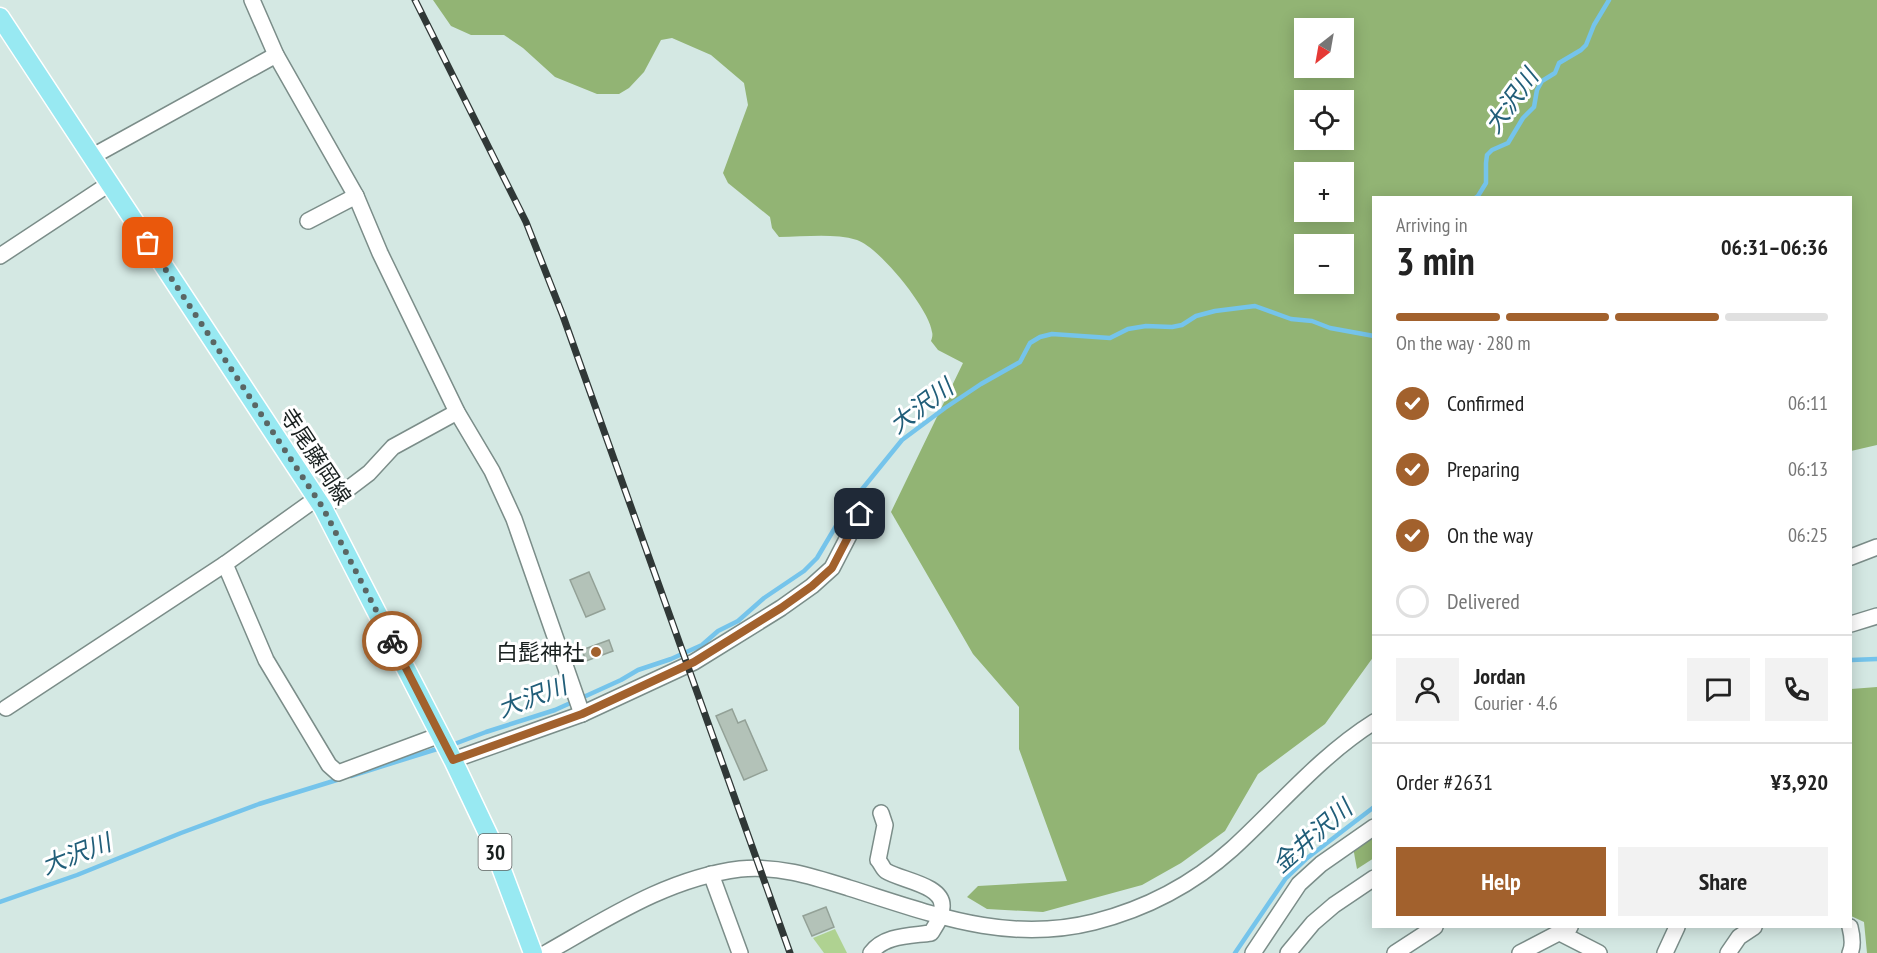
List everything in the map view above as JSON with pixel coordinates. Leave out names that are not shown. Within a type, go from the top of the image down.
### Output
[{"type":"main road","name":"寺尾藤岡線","points":[[0,17],[320,503],[453,760],[490,838],[533,953]]},
{"type":"street","points":[[252,0],[276,55],[356,196],[380,253],[457,412],[492,471],[514,519],[582,714]]},
{"type":"street","points":[[93,156],[276,55]]},
{"type":"street","points":[[0,256],[109,184]]},
{"type":"street","points":[[308,221],[356,196]]},
{"type":"street","points":[[6,708],[225,564],[369,473],[393,447],[457,412]]},
{"type":"street","points":[[453,760],[582,714],[694,662],[781,608],[812,586],[832,568],[860,514],[855,509]]},
{"type":"street","points":[[1852,557],[1877,547]]},
{"type":"street","points":[[225,564],[266,660],[334,771],[338,773],[440,735]]},
{"type":"street","points":[[1852,624],[1877,616]]},
{"type":"street","points":[[546,953],[641,899],[675,884],[711,874],[742,869],[771,868],[802,874],[940,917],[986,927],[1065,928],[1110,917],[1154,901],[1190,880],[1230,850],[1349,738],[1372,723]]},
{"type":"street","points":[[871,953],[881,942],[892,938],[932,933],[943,905],[939,896],[922,885],[885,870],[878,860],[885,825],[881,813]]},
{"type":"street","points":[[1253,953],[1299,884],[1321,864],[1372,828]]},
{"type":"street","points":[[711,874],[740,953]]},
{"type":"street","points":[[1288,953],[1313,923],[1334,905],[1372,879]]},
{"type":"street","points":[[1395,953],[1433,928]]},
{"type":"street","points":[[1665,953],[1677,928]]},
{"type":"street","points":[[1728,953],[1739,938],[1753,928]]},
{"type":"street","points":[[1850,928],[1852,949],[1850,953]]},
{"type":"street","points":[[1520,953],[1565,930],[1599,953]]},
{"type":"green space","points":[[433,0],[1877,0],[1877,445],[1852,451],[1852,196],[1372,196],[1372,659],[1325,724],[1258,774],[1225,831],[1181,863],[1142,885],[1043,912],[987,909],[967,897],[978,886],[1067,881],[1019,749],[1019,707],[973,654],[891,512],[963,363],[938,350],[931,341],[929,322],[923,309],[902,280],[878,254],[857,240],[848,238],[779,237],[772,228],[770,217],[728,183],[723,173],[748,105],[744,83],[711,55],[672,38],[661,40],[644,72],[629,88],[619,94],[597,94],[555,77],[523,48],[504,35],[471,35],[451,26]]},
{"type":"green space","points":[[1877,687],[1877,953],[1867,953],[1864,922],[1852,916],[1852,689]]},
{"type":"green space","points":[[1372,827],[1372,859],[1357,869],[1352,842]]},
{"type":"green space","points":[[835,929],[847,953],[824,953],[813,938]]},
{"type":"building","points":[[589,572],[605,609],[586,617],[570,580]]},
{"type":"building","points":[[609,640],[613,651],[586,661],[582,650]]},
{"type":"building","points":[[732,709],[738,723],[745,720],[767,770],[744,780],[716,716]]},
{"type":"building","points":[[826,907],[834,927],[812,936],[803,916]]},
{"type":"waterway","name":"大沢川","points":[[1478,196],[1486,183],[1487,155],[1492,150],[1508,143],[1523,118],[1534,107],[1537,90],[1542,81],[1555,73],[1559,63],[1586,45],[1594,25],[1609,0]]},
{"type":"waterway","name":"大沢川","points":[[457,743],[555,710],[638,670],[702,645],[718,631],[738,621],[764,598],[804,571],[817,558],[846,509],[902,440],[981,384],[1020,362],[1030,343],[1040,337],[1052,334],[1110,338],[1128,329],[1146,326],[1172,327],[1182,325],[1196,316],[1215,311],[1255,306],[1291,319],[1312,321],[1330,328],[1372,336]]},
{"type":"waterway","name":"金井沢川","points":[[1852,660],[1877,659]]},
{"type":"waterway","name":"大沢川","points":[[351,776],[437,749]]},
{"type":"waterway","name":"大沢川","points":[[0,902],[77,875],[259,804],[340,779]]},
{"type":"waterway","name":"金井沢川","points":[[1235,953],[1286,878],[1306,859],[1372,809]]},
{"type":"railway","points":[[415,0],[526,222],[563,316],[790,953]]},
{"type":"way so far","points":[[148,243],[323,508],[392,641]]},
{"type":"place","name":"白髭神社","points":[[596,652]]},
{"type":"route","points":[[392,641],[453,760],[582,714],[694,662],[812,586],[832,568],[860,514]]}]
